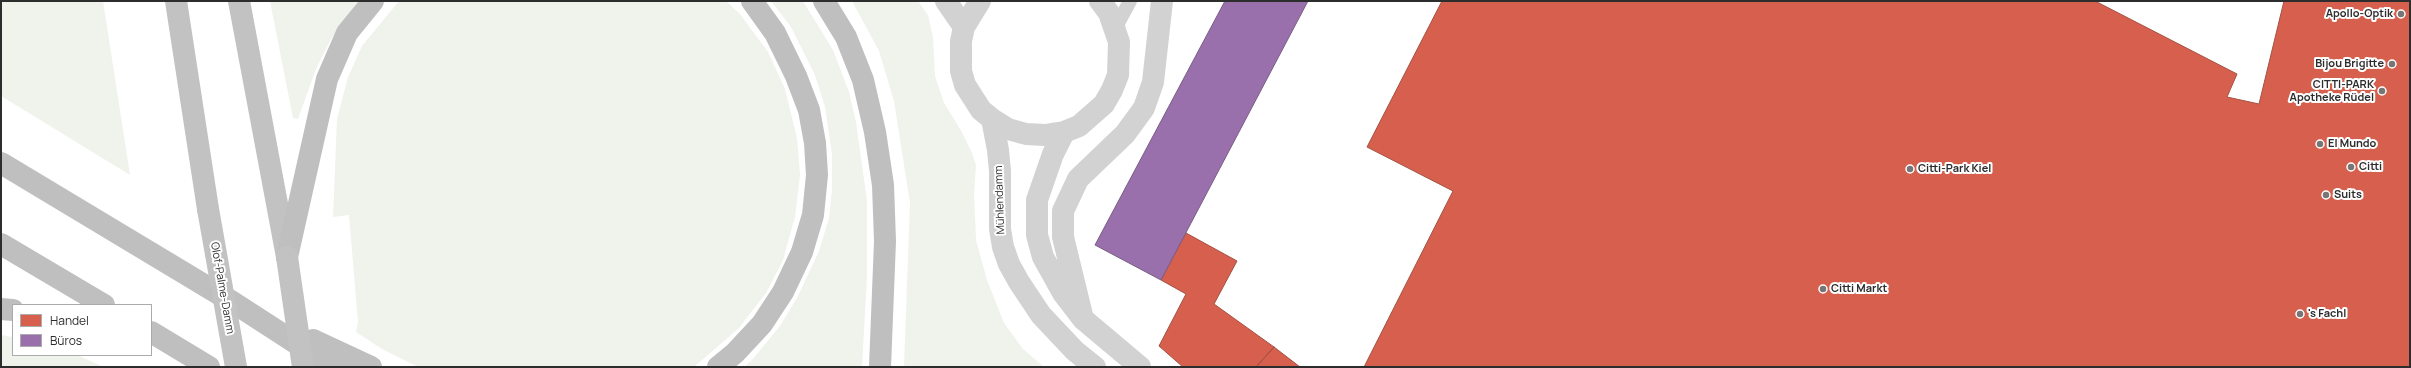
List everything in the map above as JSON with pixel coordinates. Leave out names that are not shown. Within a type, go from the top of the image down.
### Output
[{"type":"highway","name":"Olof-Palme-Damm","points":[[176,1],[208,209],[236,367]]},
{"type":"highway","points":[[239,1],[286,257],[303,367]]},
{"type":"highway","points":[[286,257],[326,79],[347,33],[373,1]]},
{"type":"highway","points":[[718,367],[735,353],[762,324],[783,292],[802,252],[813,215],[817,175],[815,143],[809,110],[796,76],[775,33],[752,1]]},
{"type":"highway","points":[[824,1],[846,37],[863,80],[875,132],[882,185],[885,241],[880,367]]},
{"type":"highway","points":[[1,163],[234,302],[333,367]]},
{"type":"highway","points":[[1,244],[102,304]]},
{"type":"highway","points":[[234,302],[371,367]]},
{"type":"highway","points":[[1,309],[12,310]]},
{"type":"highway","points":[[152,333],[207,365]]},
{"type":"highway","points":[[152,347],[207,365]]},
{"type":"street","points":[[946,1],[964,27]]},
{"type":"street","points":[[980,1],[964,27],[960,56],[965,85],[981,110],[992,119],[1008,129],[1026,134],[1045,135],[1064,132],[1079,126],[1093,116],[1104,104],[1112,90],[1118,75],[1120,58],[1116,27],[1100,1]]},
{"type":"street","points":[[1084,319],[1063,237],[1063,211],[1078,179],[1125,134],[1144,108],[1152,82],[1162,1]]},
{"type":"street","name":"Mühlendamm","points":[[992,119],[1000,164],[1000,230],[1003,247],[1009,264],[1041,315],[1075,351],[1095,367]]},
{"type":"street","points":[[1064,132],[1053,154],[1037,200],[1037,235],[1043,257],[1063,293],[1084,319],[1129,363]]},
{"type":"lane","points":[[1116,27],[1130,1]]},
{"type":"shaded area","points":[[1,1],[103,1],[130,175],[1,96]]},
{"type":"shaded area","points":[[270,1],[358,1],[331,39],[316,69],[298,119],[293,118]]},
{"type":"shaded area","points":[[399,1],[726,1],[740,14],[768,52],[785,89],[797,138],[800,175],[795,217],[783,260],[766,293],[739,328],[694,367],[418,367],[382,349],[356,332],[358,322],[349,215],[333,217],[337,119],[348,77],[362,46]]},
{"type":"shaded area","points":[[771,1],[803,1],[833,50],[849,92],[856,122],[867,201],[867,276],[862,367],[744,367],[752,360],[780,326],[798,296],[819,251],[829,218],[832,190],[832,154],[825,107],[815,75],[791,27]]},
{"type":"shaded area","points":[[852,1],[918,1],[928,15],[933,37],[935,76],[944,103],[962,132],[976,165],[974,193],[976,240],[987,280],[1004,323],[1023,349],[1044,367],[904,367],[910,203],[894,101],[879,51]]},
{"type":"shaded area","points":[[1,335],[12,337],[12,356],[79,356],[104,367],[1,367]]},
{"type":"building: Handel","name":"Citti-Park Kiel","points":[[1442,1],[2095,1],[2237,74],[2227,97],[2259,104],[2284,1],[2410,1],[2410,367],[1364,367],[1453,191],[1367,147]]},
{"type":"building: Handel","points":[[1186,233],[1237,261],[1214,304],[1274,347],[1256,367],[1183,367],[1159,346],[1186,294],[1161,280]]},
{"type":"building: Handel","points":[[1274,347],[1300,367],[1256,367]]},
{"type":"building: Büros","points":[[1225,1],[1308,1],[1161,280],[1095,245]]},
{"type":"place","name":"Apollo-Optik","points":[[2401,14]]},
{"type":"place","name":"Bijou Brigitte","points":[[2392,64]]},
{"type":"place","name":"CITTI-PARK Apotheke Rüdel","points":[[2382,91]]},
{"type":"place","name":"El Mundo","points":[[2320,144]]},
{"type":"place","name":"Citti","points":[[2351,167]]},
{"type":"place","name":"Citti-Park Kiel","points":[[1910,169]]},
{"type":"place","name":"Suits","points":[[2326,195]]},
{"type":"place","name":"Citti Markt","points":[[1823,289]]},
{"type":"place","name":"'s Fachl","points":[[2300,314]]}]
